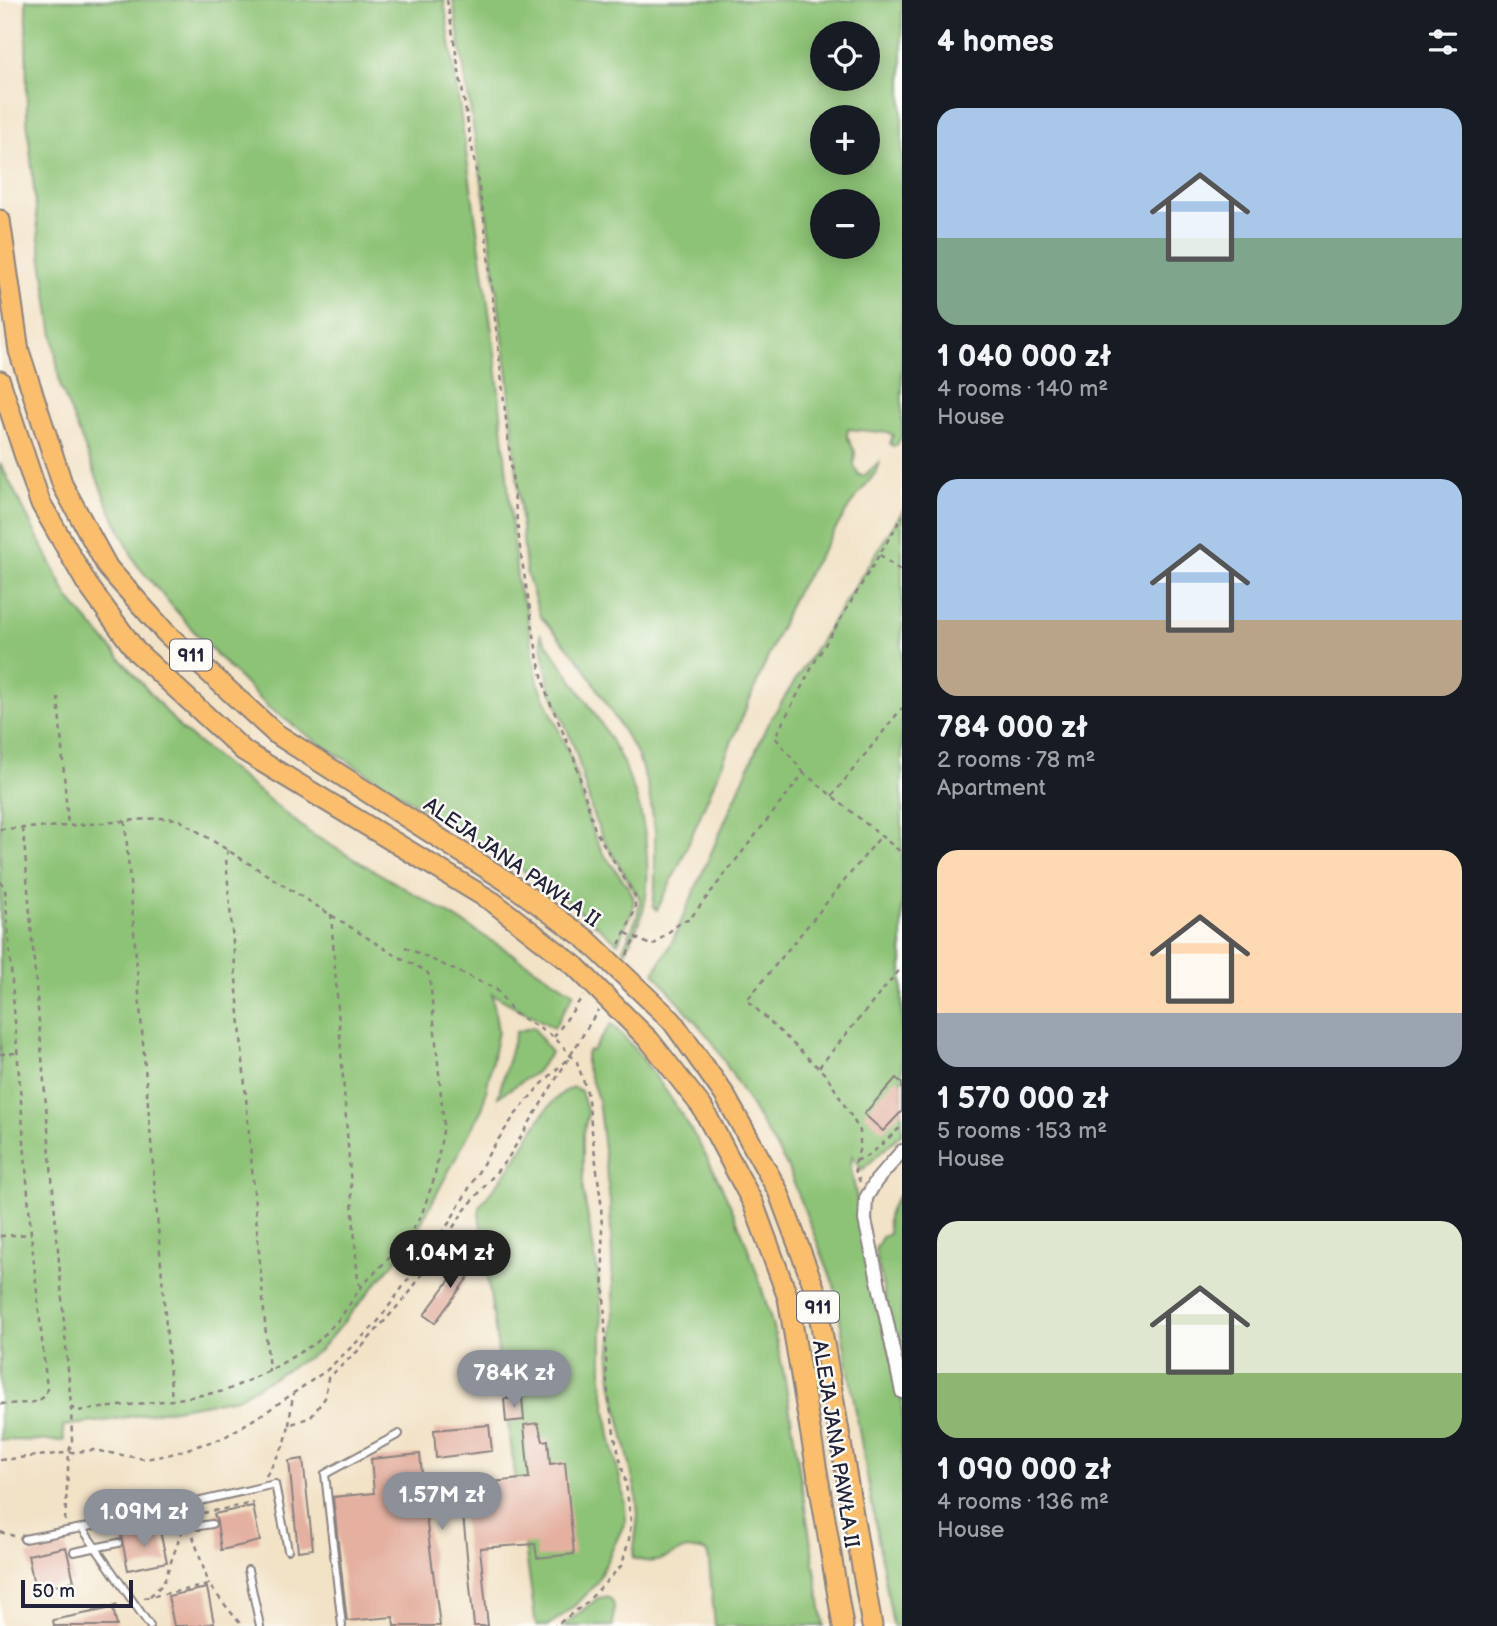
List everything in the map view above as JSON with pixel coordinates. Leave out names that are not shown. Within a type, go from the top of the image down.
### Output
[{"type":"main road","name":"ALEJA JANA PAWŁA II","points":[[0,220],[19,351],[63,486],[108,568],[166,633],[275,733],[508,882],[586,939],[673,1021],[724,1094],[778,1191],[815,1290],[872,1626]]},
{"type":"main road","name":"ALEJA JANA PAWŁA II","points":[[0,381],[40,502],[87,584],[136,651],[244,751],[493,902],[575,966],[650,1041],[702,1107],[753,1203],[788,1298],[843,1626]]},
{"type":"street","points":[[902,1151],[876,1181],[866,1198],[865,1220],[902,1392]]},
{"type":"lane","points":[[342,1626],[325,1474],[399,1434]]},
{"type":"lane","points":[[24,1539],[203,1502],[275,1484],[288,1550]]},
{"type":"lane","points":[[173,1507],[187,1517],[189,1523],[199,1526],[212,1524]]},
{"type":"lane","points":[[82,1528],[150,1626]]},
{"type":"lane","points":[[74,1552],[118,1543]]},
{"type":"lane","points":[[248,1570],[260,1626]]},
{"type":"path","points":[[447,0],[484,218],[520,548],[541,674],[547,695],[571,750],[594,830],[633,891]]},
{"type":"path","points":[[902,517],[817,658],[775,737],[804,773],[902,853]]},
{"type":"path","points":[[880,554],[902,572]]},
{"type":"path","points":[[58,697],[68,826]]},
{"type":"path","points":[[832,796],[902,708]]},
{"type":"path","points":[[625,933],[652,946],[682,921],[689,920],[804,773]]},
{"type":"path","points":[[0,829],[178,819],[390,953],[428,973],[430,980],[444,1126],[433,1179],[421,1216],[405,1241],[361,1287],[341,1317],[317,1342],[269,1371],[225,1391],[76,1411],[71,1406]]},
{"type":"path","points":[[125,821],[172,1400]]},
{"type":"path","points":[[23,829],[71,1406],[72,1440],[64,1521],[66,1531]]},
{"type":"path","points":[[881,836],[747,1000],[828,1076],[860,1131],[860,1147],[856,1161],[871,1154],[902,1126]]},
{"type":"path","points":[[228,850],[226,859],[269,1371]]},
{"type":"path","points":[[0,881],[5,888],[31,1234],[47,1388],[45,1396],[38,1401],[0,1404]]},
{"type":"path","points":[[331,914],[358,1282],[361,1287]]},
{"type":"path","points":[[623,964],[636,936]]},
{"type":"path","points":[[405,947],[496,989],[514,1013],[554,1037],[580,1068],[584,1077],[593,1124],[601,1202],[607,1385],[631,1522],[622,1565],[585,1604],[555,1626]]},
{"type":"path","points":[[819,1067],[902,967]]},
{"type":"path","points":[[289,1425],[311,1417],[325,1398],[328,1378],[360,1349],[410,1293],[464,1211],[508,1158],[600,1007]]},
{"type":"path","points":[[0,1054],[17,1053]]},
{"type":"path","points":[[0,1460],[93,1450],[145,1459],[168,1455],[223,1438],[327,1370],[376,1324],[431,1249],[515,1115],[570,1055]]},
{"type":"path","points":[[0,1236],[31,1234]]},
{"type":"path","points":[[259,1488],[285,1443],[293,1392]]},
{"type":"path","points":[[189,1523],[209,1585],[242,1626]]},
{"type":"path","points":[[148,1598],[163,1584],[177,1539],[189,1523]]},
{"type":"path","points":[[0,1532],[24,1539]]},
{"type":"path","points":[[188,1589],[209,1585]]},
{"type":"green space","points":[[26,0],[444,0],[495,353],[518,588],[526,608],[538,682],[572,760],[591,828],[603,853],[634,899],[632,912],[618,943],[558,894],[308,736],[268,707],[198,636],[136,564],[105,498],[60,385],[39,239],[27,120]]},
{"type":"green space","points":[[453,0],[902,0],[902,435],[893,447],[890,443],[893,435],[889,433],[848,429],[847,436],[855,452],[854,465],[859,475],[864,476],[879,462],[876,472],[849,507],[793,598],[680,863],[657,910],[653,906],[655,830],[648,787],[637,754],[581,662],[540,616],[526,571],[508,377],[486,208]]},
{"type":"green space","points":[[0,463],[69,599],[181,729],[310,833],[459,920],[574,993],[554,1028],[492,994],[498,1031],[483,1107],[410,1244],[319,1351],[237,1398],[63,1426],[64,1441],[0,1440]]},
{"type":"green space","points":[[902,512],[902,1133],[862,1170],[852,1156],[851,1168],[902,1399],[902,1626],[893,1626],[834,1285],[787,1166],[712,1041],[654,973],[673,940],[767,725]]},
{"type":"green space","points":[[540,633],[610,738],[635,794],[643,825],[647,883],[643,913],[626,951],[623,949],[637,917],[640,899],[603,839],[593,815],[575,749],[549,686]]},
{"type":"green space","points":[[611,1024],[648,1067],[689,1127],[709,1161],[742,1231],[767,1305],[785,1380],[824,1626],[715,1626],[708,1552],[687,1549],[655,1561],[633,1558],[638,1515],[636,1493],[613,1387],[610,1360],[614,1320],[610,1202],[598,1099],[586,1066],[589,1050],[592,1051]]},
{"type":"green space","points":[[533,1027],[551,1053],[536,1072],[498,1097],[516,1032]]},
{"type":"green space","points":[[573,1087],[581,1091],[588,1114],[583,1134],[583,1190],[598,1274],[602,1323],[602,1381],[626,1520],[597,1582],[563,1615],[547,1626],[536,1626],[479,1214],[480,1206],[510,1167],[547,1109],[555,1099]]},
{"type":"green space","points":[[902,1192],[902,1377],[875,1250],[882,1237],[889,1234],[890,1212]]},
{"type":"green space","points":[[598,1598],[611,1599],[614,1605],[613,1626],[563,1626]]},
{"type":"building","points":[[896,1078],[902,1083],[902,1111],[883,1131],[864,1114]]},
{"type":"building","points":[[466,1258],[477,1265],[435,1323],[424,1315]]},
{"type":"building","points":[[522,1398],[524,1420],[506,1422],[504,1399]]},
{"type":"building","points":[[538,1423],[543,1441],[548,1440],[550,1464],[565,1462],[574,1554],[537,1558],[535,1544],[480,1548],[488,1626],[474,1626],[462,1505],[425,1509],[440,1626],[394,1626],[393,1617],[347,1621],[333,1497],[374,1493],[371,1459],[420,1454],[423,1484],[474,1478],[474,1484],[529,1478],[524,1425]]},
{"type":"building","points":[[489,1425],[492,1451],[436,1458],[434,1430]]},
{"type":"building","points":[[303,1459],[313,1549],[298,1551],[289,1461]]},
{"type":"building","points":[[253,1506],[260,1541],[221,1550],[214,1514]]},
{"type":"building","points":[[159,1527],[167,1562],[128,1570],[121,1535]]},
{"type":"building","points":[[66,1547],[74,1581],[35,1590],[28,1555]]},
{"type":"building","points":[[207,1588],[214,1623],[174,1626],[168,1596]]},
{"type":"building","points":[[113,1608],[117,1626],[54,1626],[53,1620]]}]
